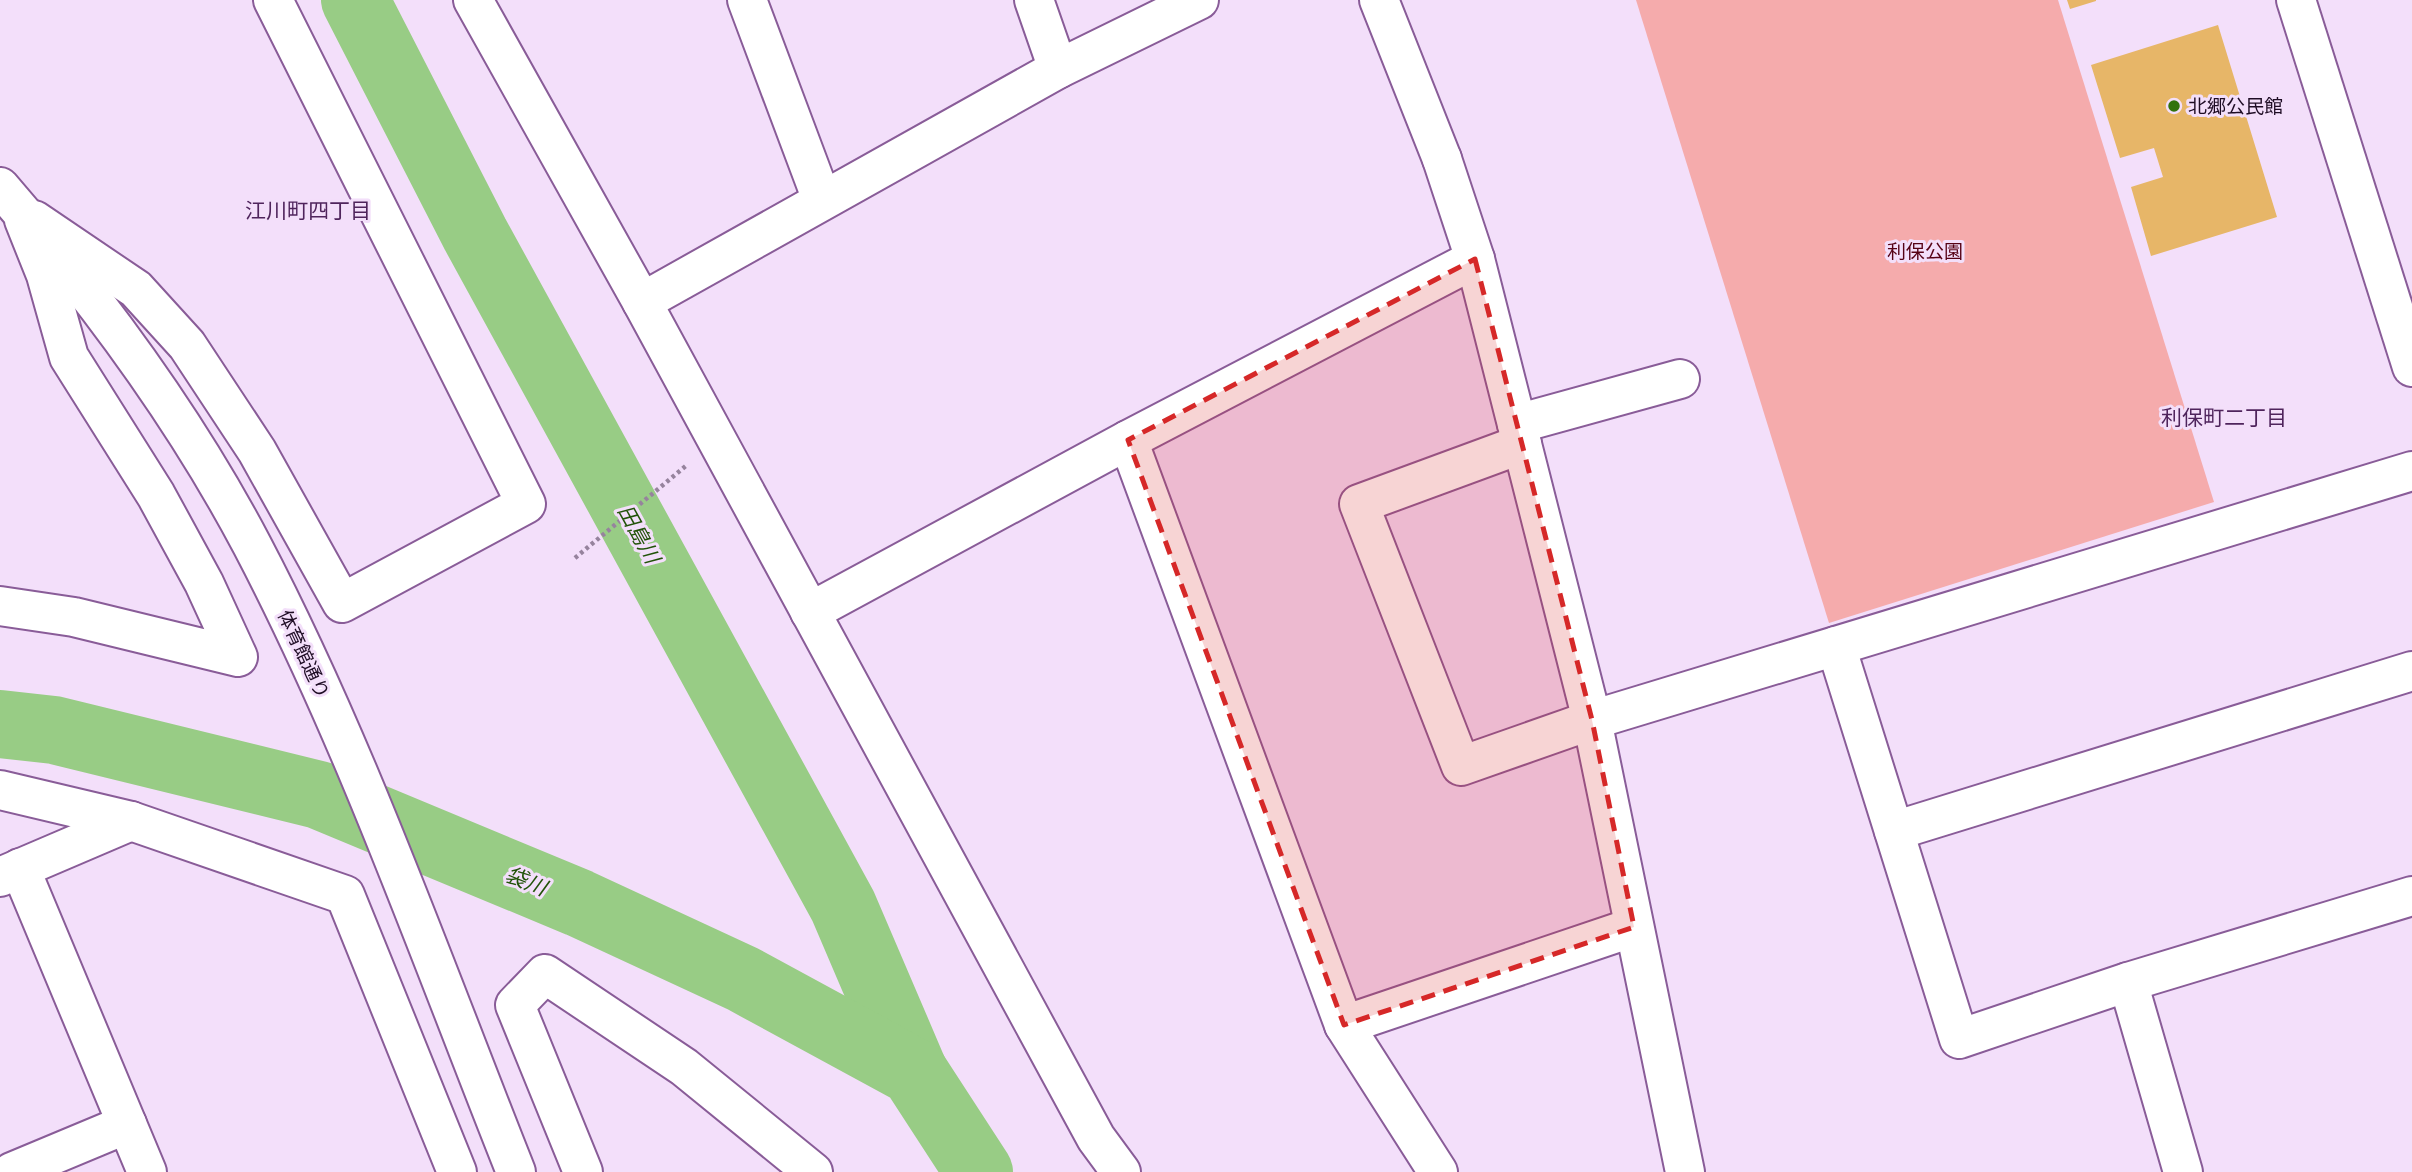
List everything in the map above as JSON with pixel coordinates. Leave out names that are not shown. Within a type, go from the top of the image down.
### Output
[{"type":"street","points":[[11,199],[136,289],[187,345],[257,451],[342,603],[526,504],[273,0]]},
{"type":"street","points":[[473,0],[642,302],[1096,1138],[1121,1172]]},
{"type":"street","points":[[747,0],[822,200]]},
{"type":"street","points":[[1034,0],[1058,68]]},
{"type":"street","points":[[642,302],[1058,68],[1199,0]]},
{"type":"street","points":[[1380,0],[1442,159],[1475,259],[1592,720],[1685,1172]]},
{"type":"street","points":[[2296,0],[2412,368]]},
{"type":"street","points":[[0,606],[74,617],[238,657],[204,583],[156,495],[69,357],[46,275],[11,199]]},
{"type":"street","name":"体育館通り","points":[[11,199],[105,317],[199,453],[251,543],[337,726],[516,1172]]},
{"type":"street","points":[[810,612],[1128,440],[1475,259]]},
{"type":"street","points":[[1680,379],[1519,434],[1359,504],[1461,766],[1592,720],[2412,471]]},
{"type":"street","points":[[1128,440],[1344,1025],[1438,1172]]},
{"type":"street","points":[[1836,646],[1959,1038],[2128,982],[2412,895]]},
{"type":"street","points":[[1894,831],[2412,671]]},
{"type":"street","points":[[0,790],[131,821],[345,895],[457,1172]]},
{"type":"street","points":[[131,821],[10,872],[147,1172]]},
{"type":"street","points":[[1344,1025],[1634,927]]},
{"type":"street","points":[[583,1172],[515,1005],[544,974],[684,1067],[813,1172]]},
{"type":"street","points":[[2128,982],[2183,1172]]},
{"type":"street","points":[[12,1172],[127,1124]]},
{"type":"path","points":[[575,558],[717,440]]},
{"type":"highlighted area","points":[[1475,259],[1592,720],[1634,927],[1344,1025],[1128,440]]},
{"type":"green space","name":"利保公園","points":[[1636,0],[2058,0],[2214,502],[1829,623]]},
{"type":"building","points":[[2067,0],[2096,0],[2096,1],[2070,9]]},
{"type":"building","name":"北郷公民館","points":[[2218,25],[2277,217],[2151,256],[2131,187],[2163,177],[2154,148],[2120,158],[2091,65]]},
{"type":"waterway","name":"田島川","points":[[355,0],[475,234],[843,906],[914,1072]]},
{"type":"waterway","name":"袋川","points":[[0,724],[54,730],[319,795],[579,903],[743,979],[914,1072],[979,1172]]},
{"type":"place","name":"北郷公民館","points":[[2174,106]]},
{"type":"district","name":"江川町四丁目","points":[[308,210]]},
{"type":"district","name":"利保町二丁目","points":[[2224,417]]}]
